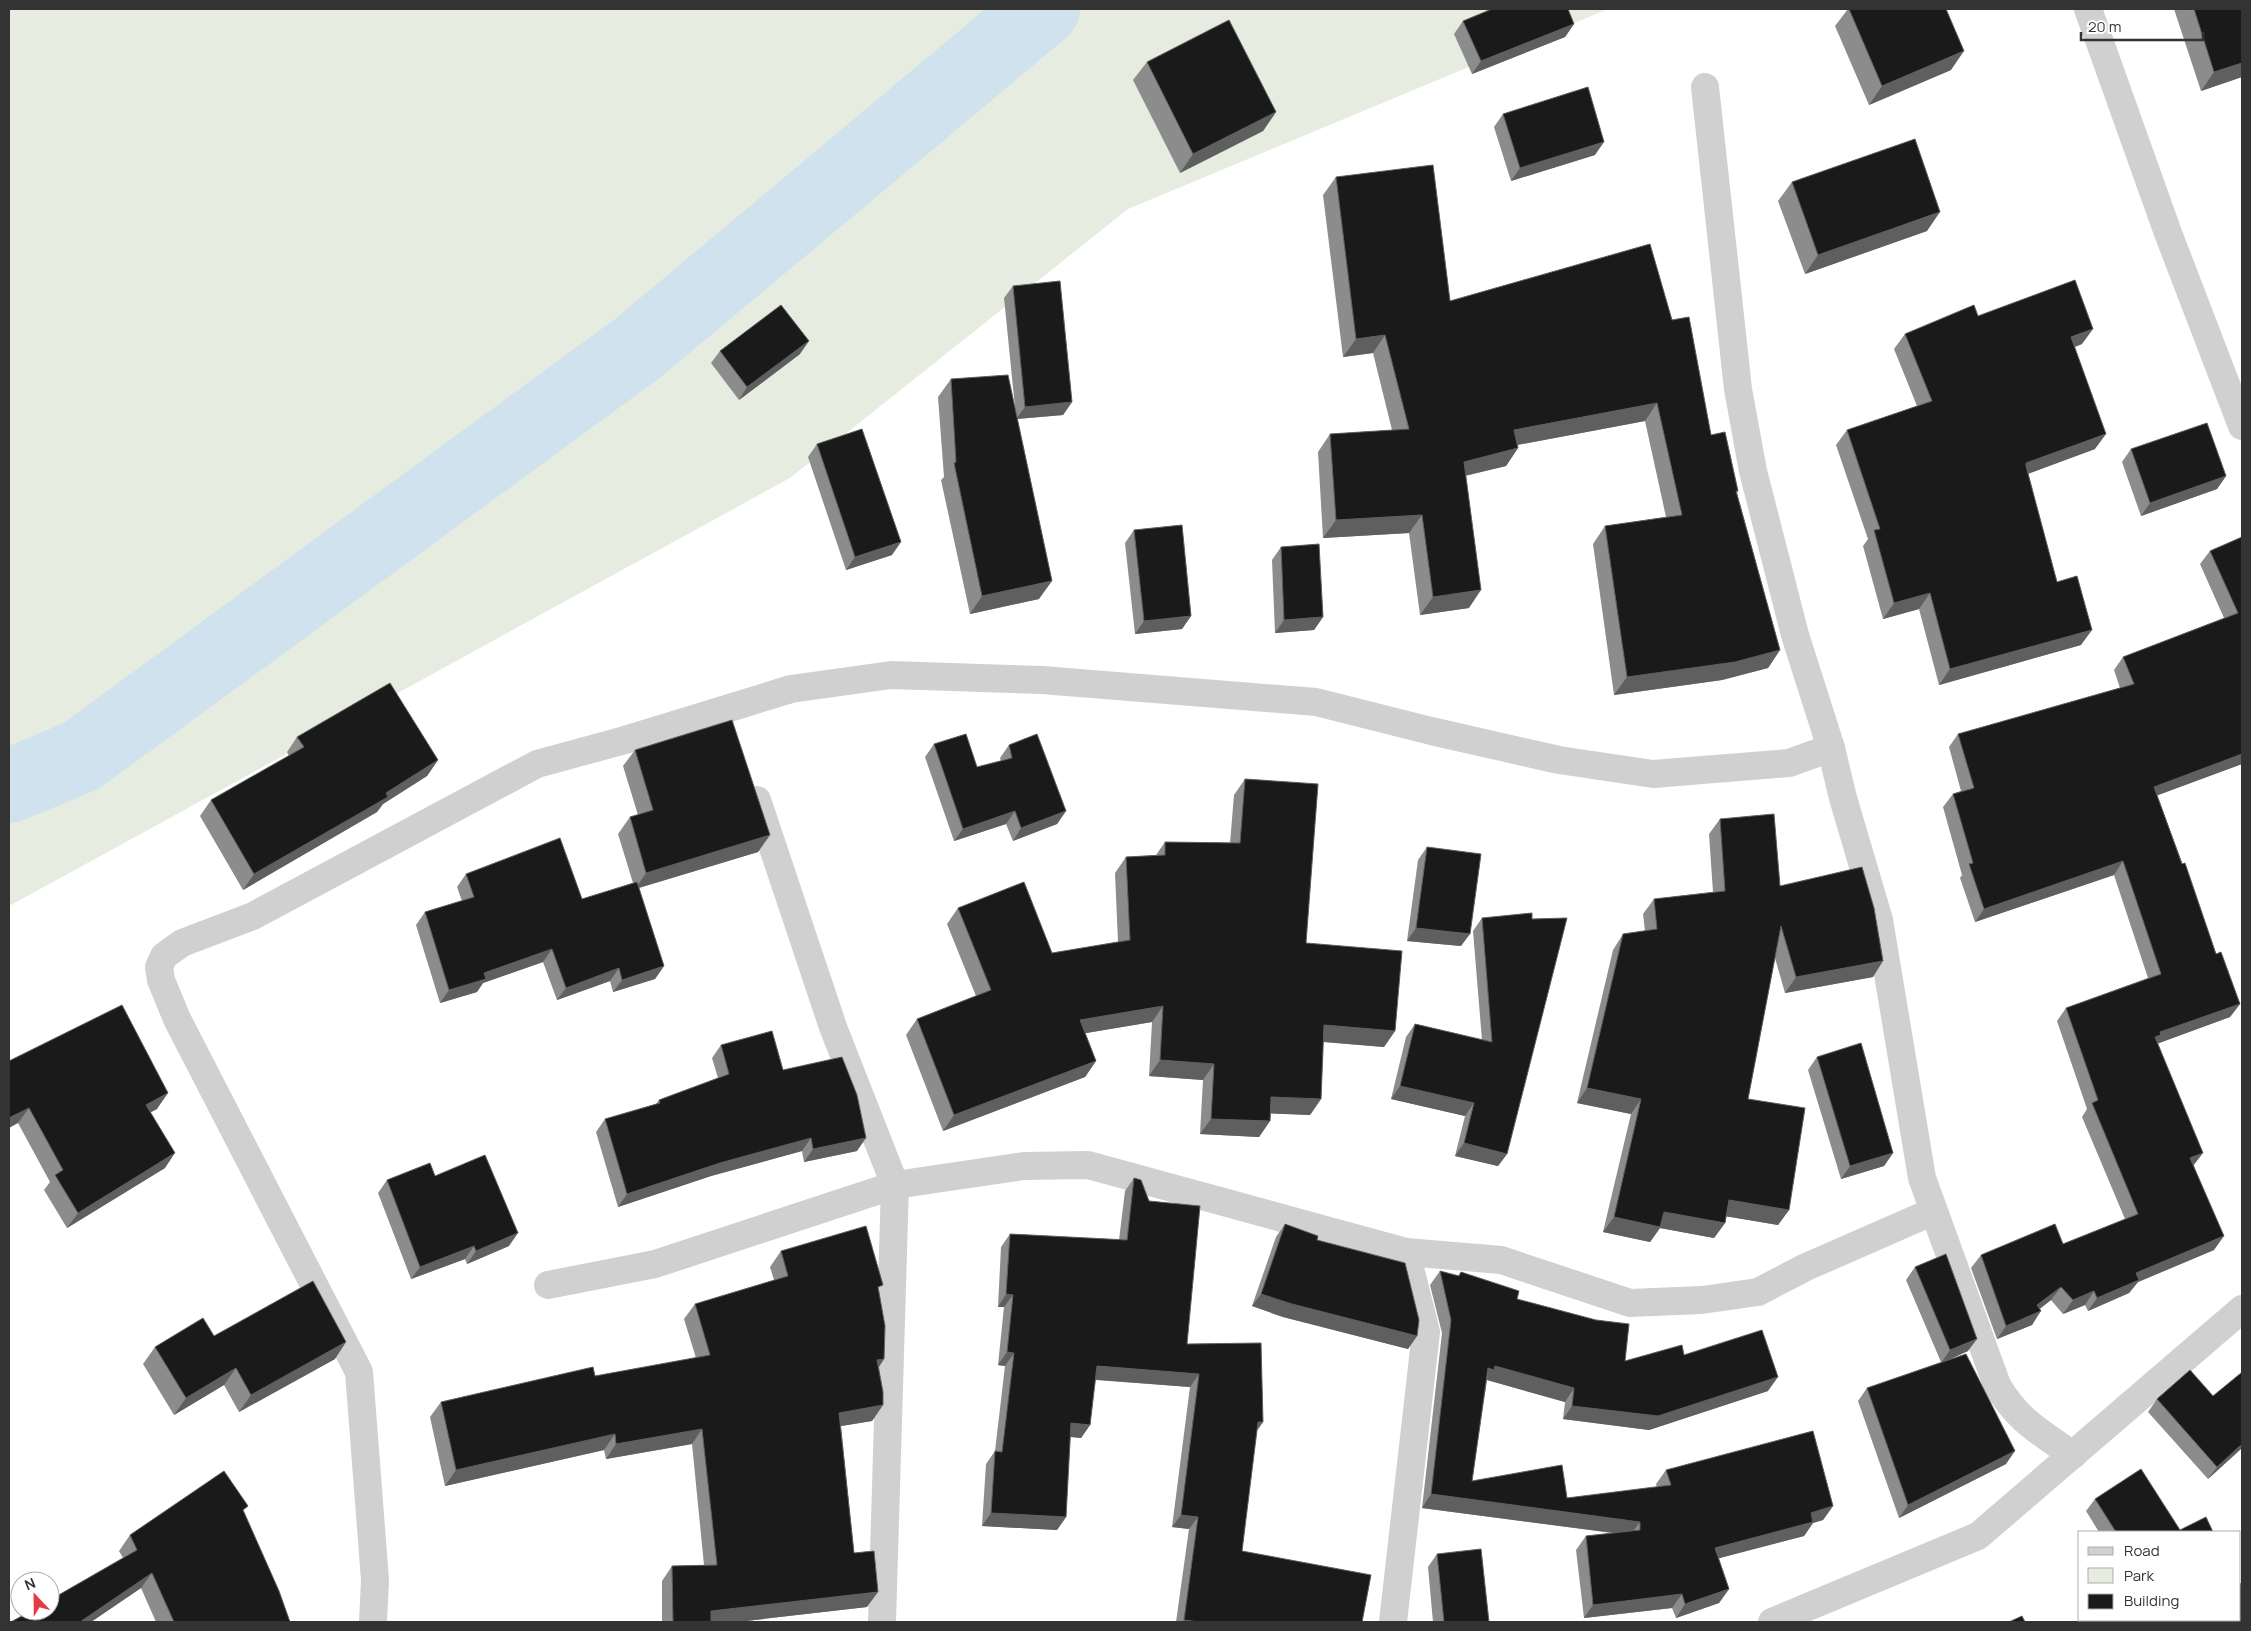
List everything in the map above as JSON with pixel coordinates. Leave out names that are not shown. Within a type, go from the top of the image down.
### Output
[{"type":"street","points":[[2088,9],[2168,233],[2242,426]]},
{"type":"street","points":[[1705,87],[1738,389],[1753,471],[1795,635],[1832,748],[1843,798],[1879,920],[1922,1178],[1997,1385],[2010,1407],[2023,1420],[2073,1455]]},
{"type":"street","points":[[373,1622],[375,1580],[359,1372],[177,1019],[161,980],[159,967],[164,956],[182,943],[253,916],[537,764],[625,740],[792,688],[891,675],[1042,680],[1316,702],[1431,731],[1559,760],[1653,774],[1789,763],[1832,748]]},
{"type":"street","points":[[727,708],[736,736]]},
{"type":"street","points":[[749,774],[833,1027],[895,1184],[882,1622]]},
{"type":"street","points":[[548,1285],[655,1264],[895,1184],[1024,1166],[1088,1165],[1406,1252],[1501,1260],[1630,1303],[1702,1300],[1758,1292],[1806,1267],[1934,1211]]},
{"type":"street","points":[[1393,1622],[1426,1332],[1406,1252]]},
{"type":"street","points":[[1772,1622],[1978,1536],[2242,1309]]},
{"type":"green space","points":[[9,9],[1608,9],[1128,209],[790,478],[9,906]]},
{"type":"building","points":[[1492,9],[1568,9],[1574,24],[1481,61],[1463,21]]},
{"type":"building","points":[[1849,9],[1946,9],[1964,51],[1882,86]]},
{"type":"building","points":[[2194,9],[2242,9],[2242,63],[2214,72]]},
{"type":"building","points":[[1229,20],[1276,112],[1193,154],[1147,62]]},
{"type":"building","points":[[1588,87],[1604,142],[1520,168],[1503,114]]},
{"type":"building","points":[[1915,139],[1940,212],[1818,255],[1792,182]]},
{"type":"building","points":[[1433,165],[1450,301],[1650,244],[1672,320],[1689,317],[1711,435],[1725,432],[1738,491],[1736,491],[1780,650],[1735,662],[1627,677],[1605,526],[1682,515],[1657,403],[1514,430],[1518,448],[1464,462],[1481,590],[1433,597],[1422,515],[1336,520],[1330,434],[1409,429],[1385,335],[1356,339],[1336,177]]},
{"type":"building","points":[[2075,280],[2093,329],[2071,337],[2106,434],[2026,463],[2026,466],[2057,582],[2077,576],[2092,630],[1950,669],[1930,593],[1894,603],[1874,530],[1880,529],[1847,430],[1932,401],[1905,334],[1974,305],[1978,316]]},
{"type":"building","points":[[1060,281],[1072,402],[1025,407],[1013,286]]},
{"type":"building","points":[[781,305],[809,341],[747,387],[720,351]]},
{"type":"building","points":[[1008,375],[1052,581],[982,596],[954,463],[956,462],[951,379]]},
{"type":"building","points":[[2207,423],[2226,476],[2150,503],[2131,449]]},
{"type":"building","points":[[862,429],[901,542],[855,557],[817,444]]},
{"type":"building","points":[[1182,525],[1191,616],[1144,621],[1134,530]]},
{"type":"building","points":[[2242,537],[2242,754],[2154,787],[2182,864],[2185,863],[2216,954],[2221,952],[2240,1004],[2160,1032],[2161,1035],[2155,1037],[2203,1153],[2190,1158],[2224,1236],[2136,1273],[2139,1280],[2097,1298],[2094,1291],[2073,1300],[2061,1287],[2037,1305],[2041,1311],[2006,1326],[1981,1255],[2055,1224],[2063,1244],[2138,1214],[2092,1103],[2098,1100],[2066,1008],[2161,974],[2123,861],[1984,909],[1969,864],[1973,863],[1953,794],[1974,788],[1958,734],[2134,684],[2123,657],[2238,613],[2210,551]]},
{"type":"building","points":[[1319,544],[1323,617],[1284,620],[1281,547]]},
{"type":"building","points":[[390,683],[438,760],[386,793],[388,797],[254,874],[211,800],[304,747],[297,737]]},
{"type":"building","points":[[732,720],[770,835],[646,873],[630,817],[653,810],[635,750]]},
{"type":"building","points":[[966,734],[977,767],[1012,758],[1009,745],[1037,734],[1066,811],[1021,828],[1015,811],[963,829],[934,744]]},
{"type":"building","points":[[1245,779],[1318,784],[1306,943],[1402,951],[1395,1031],[1324,1025],[1321,1099],[1271,1097],[1270,1121],[1211,1119],[1214,1064],[1160,1060],[1163,1006],[1080,1020],[1096,1061],[954,1115],[917,1019],[991,990],[958,908],[1024,882],[1052,953],[1130,940],[1126,857],[1165,855],[1165,842],[1240,843]]},
{"type":"building","points":[[1774,814],[1780,886],[1862,867],[1874,908],[1883,961],[1796,977],[1781,926],[1748,1099],[1805,1108],[1789,1210],[1729,1200],[1725,1223],[1664,1212],[1660,1227],[1614,1217],[1641,1099],[1587,1088],[1623,934],[1657,929],[1654,899],[1725,891],[1720,819]]},
{"type":"building","points":[[560,838],[582,899],[637,882],[664,966],[622,980],[619,968],[566,988],[552,949],[484,973],[486,979],[449,990],[425,912],[474,897],[466,874]]},
{"type":"building","points":[[1427,847],[1481,854],[1470,934],[1416,928]]},
{"type":"building","points":[[1532,913],[1532,919],[1567,918],[1507,1154],[1464,1143],[1474,1103],[1400,1086],[1415,1024],[1492,1042],[1482,918]]},
{"type":"building","points":[[122,1005],[168,1093],[146,1105],[175,1153],[78,1213],[55,1175],[63,1170],[29,1108],[9,1118],[9,1061]]},
{"type":"building","points":[[772,1031],[783,1070],[842,1057],[857,1095],[866,1138],[813,1149],[811,1138],[720,1163],[627,1194],[605,1119],[660,1103],[659,1100],[729,1074],[721,1045]]},
{"type":"building","points":[[1861,1043],[1893,1153],[1850,1166],[1817,1057]]},
{"type":"building","points":[[485,1155],[518,1233],[476,1251],[474,1246],[420,1267],[387,1180],[430,1163],[435,1176]]},
{"type":"building","points":[[1134,1178],[1141,1180],[1149,1201],[1200,1206],[1187,1344],[1261,1343],[1263,1422],[1258,1422],[1242,1551],[1371,1575],[1362,1622],[1199,1622],[1184,1620],[1198,1517],[1181,1515],[1199,1374],[1097,1366],[1090,1425],[1071,1423],[1066,1517],[991,1513],[995,1451],[1002,1452],[1014,1353],[1007,1352],[1013,1295],[1006,1294],[1010,1234],[1127,1240]]},
{"type":"building","points":[[1285,1224],[1318,1236],[1317,1240],[1405,1263],[1419,1320],[1417,1336],[1292,1304],[1261,1294]]},
{"type":"building","points":[[866,1226],[883,1285],[878,1287],[885,1326],[884,1359],[877,1360],[883,1392],[883,1405],[839,1413],[854,1553],[874,1551],[878,1592],[711,1611],[711,1622],[673,1622],[672,1566],[717,1565],[702,1429],[616,1444],[615,1434],[456,1470],[441,1402],[593,1367],[595,1376],[710,1355],[695,1304],[788,1276],[781,1251]]},
{"type":"building","points":[[1946,1254],[1977,1339],[1950,1350],[1915,1267]]},
{"type":"building","points":[[1440,1271],[1459,1276],[1461,1272],[1519,1291],[1517,1299],[1596,1320],[1629,1324],[1625,1361],[1682,1345],[1684,1355],[1762,1330],[1778,1377],[1658,1416],[1572,1406],[1574,1388],[1495,1366],[1494,1370],[1488,1368],[1472,1481],[1562,1465],[1567,1498],[1671,1485],[1666,1470],[1813,1431],[1833,1506],[1811,1513],[1813,1522],[1715,1548],[1729,1589],[1685,1604],[1682,1594],[1593,1605],[1586,1536],[1640,1530],[1640,1522],[1431,1494],[1451,1320]]},
{"type":"building","points":[[313,1281],[346,1342],[251,1395],[236,1368],[186,1398],[155,1347],[203,1318],[214,1336]]},
{"type":"building","points":[[1966,1354],[2015,1451],[1908,1505],[1867,1388]]},
{"type":"building","points":[[2190,1370],[2213,1396],[2242,1374],[2242,1444],[2217,1467],[2157,1399]]},
{"type":"building","points":[[2141,1469],[2180,1530],[2206,1517],[2213,1531],[2115,1531],[2095,1499]]},
{"type":"building","points":[[224,1471],[248,1506],[243,1510],[279,1591],[290,1622],[174,1622],[152,1573],[80,1622],[11,1622],[60,1621],[60,1594],[137,1550],[130,1535]]},
{"type":"building","points":[[1481,1549],[1489,1622],[1444,1622],[1437,1554]]},
{"type":"building","points":[[2241,1586],[2242,1622],[2173,1622],[2241,1621]]},
{"type":"building","points":[[2022,1616],[2025,1622],[2009,1622]]},
{"type":"waterway","points":[[9,786],[81,756],[638,348],[1043,9]]}]
